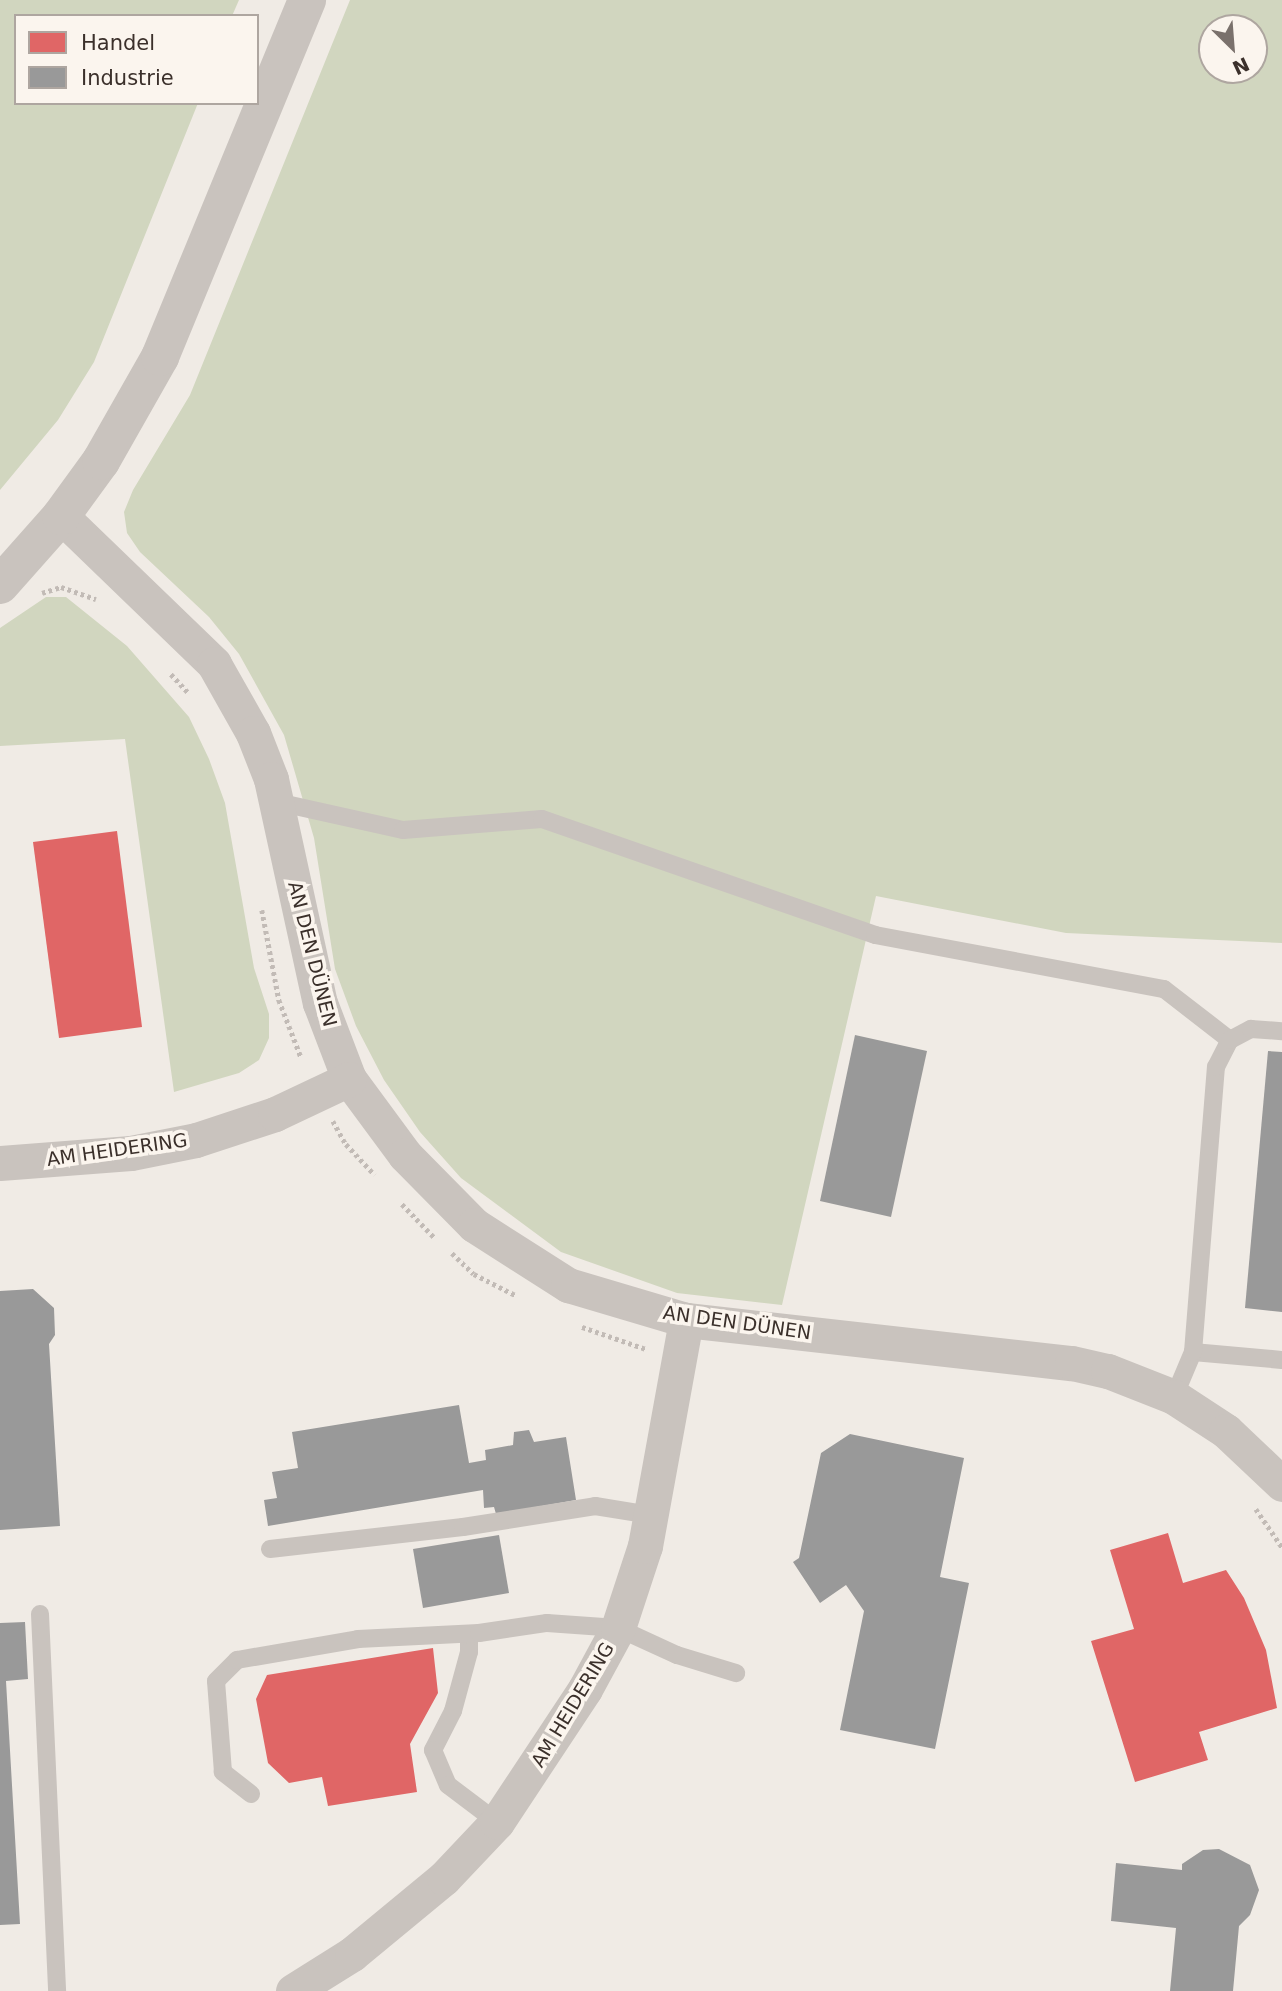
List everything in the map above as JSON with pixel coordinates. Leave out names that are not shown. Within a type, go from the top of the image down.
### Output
[{"type":"street","points":[[0,585],[61,516],[122,429],[160,357],[307,0]]},
{"type":"street","name":"AN DEN DÜNEN","points":[[61,516],[214,664],[253,733],[277,802],[320,1003],[349,1079],[405,1155],[474,1225],[568,1285],[686,1320],[1072,1363],[1108,1371],[1174,1397],[1226,1432],[1282,1484]]},
{"type":"street","name":"AM HEIDERING","points":[[0,1163],[131,1153],[196,1140],[275,1114],[349,1079]]},
{"type":"street","name":"AM HEIDERING","points":[[293,1991],[397,1920],[497,1822],[548,1749],[618,1628],[652,1515],[686,1320]]},
{"type":"lane","points":[[277,802],[403,830],[542,819],[875,935],[1164,989],[1230,1040]]},
{"type":"lane","points":[[1174,1397],[1193,1352],[1216,1067],[1230,1040],[1251,1029],[1282,1031]]},
{"type":"lane","points":[[1193,1352],[1282,1360]]},
{"type":"lane","points":[[270,1549],[463,1527],[595,1506],[652,1515]]},
{"type":"lane","points":[[40,1614],[57,1991]]},
{"type":"lane","points":[[251,1794],[223,1772],[216,1681],[237,1660],[358,1639],[469,1634],[547,1623],[618,1628],[677,1655],[736,1673]]},
{"type":"lane","points":[[469,1634],[469,1652],[453,1711],[433,1750],[447,1785],[497,1822]]},
{"type":"path","points":[[38,595],[61,587],[107,604]]},
{"type":"path","points":[[169,671],[196,701]]},
{"type":"path","points":[[261,905],[279,1000],[318,1094],[346,1144],[383,1184]]},
{"type":"path","points":[[392,1194],[438,1240]]},
{"type":"path","points":[[447,1248],[474,1274],[529,1302]]},
{"type":"path","points":[[575,1324],[624,1344],[679,1356]]},
{"type":"path","points":[[1253,1504],[1282,1547]]},
{"type":"green space","points":[[0,0],[239,0],[233,14],[14,14],[14,105],[197,105],[94,362],[58,420],[0,490]]},
{"type":"green space","points":[[350,0],[1282,0],[1282,943],[1066,933],[876,896],[782,1305],[677,1293],[561,1252],[461,1178],[420,1132],[384,1080],[356,1026],[335,969],[314,838],[284,735],[239,654],[209,617],[140,552],[127,533],[124,512],[133,490],[190,395]]},
{"type":"green space","points":[[46,597],[66,597],[127,646],[189,717],[209,759],[225,803],[254,968],[269,1014],[269,1038],[259,1060],[239,1073],[174,1092],[125,739],[0,746],[0,628]]},
{"type":"building: Handel","points":[[117,831],[142,1027],[59,1038],[33,842]]},
{"type":"building: Handel","points":[[1168,1533],[1183,1583],[1226,1570],[1244,1598],[1266,1650],[1277,1708],[1199,1732],[1208,1760],[1135,1782],[1091,1641],[1134,1629],[1110,1550]]},
{"type":"building: Handel","points":[[433,1648],[438,1693],[410,1744],[417,1792],[328,1806],[322,1777],[289,1783],[268,1763],[256,1699],[267,1675]]},
{"type":"building: Industrie","points":[[855,1035],[927,1051],[891,1217],[820,1201]]},
{"type":"building: Industrie","points":[[1268,1051],[1282,1052],[1282,1312],[1245,1308]]},
{"type":"building: Industrie","points":[[33,1289],[54,1308],[55,1335],[49,1344],[60,1526],[0,1530],[0,1291]]},
{"type":"building: Industrie","points":[[459,1405],[469,1463],[486,1460],[485,1450],[513,1445],[514,1432],[529,1430],[534,1442],[566,1437],[576,1500],[496,1514],[494,1507],[484,1508],[483,1490],[268,1526],[264,1500],[277,1498],[272,1472],[298,1468],[292,1432]]},
{"type":"building: Industrie","points":[[850,1434],[964,1458],[940,1577],[969,1583],[935,1749],[840,1730],[864,1611],[846,1585],[820,1603],[793,1562],[799,1558],[821,1453]]},
{"type":"building: Industrie","points":[[499,1535],[509,1593],[423,1608],[413,1549]]},
{"type":"building: Industrie","points":[[25,1622],[28,1679],[6,1681],[20,1924],[0,1925],[0,1623]]},
{"type":"building: Industrie","points":[[1219,1849],[1250,1865],[1259,1890],[1250,1915],[1239,1926],[1233,1991],[1170,1991],[1176,1928],[1111,1921],[1116,1863],[1182,1870],[1182,1864],[1203,1850]]}]
